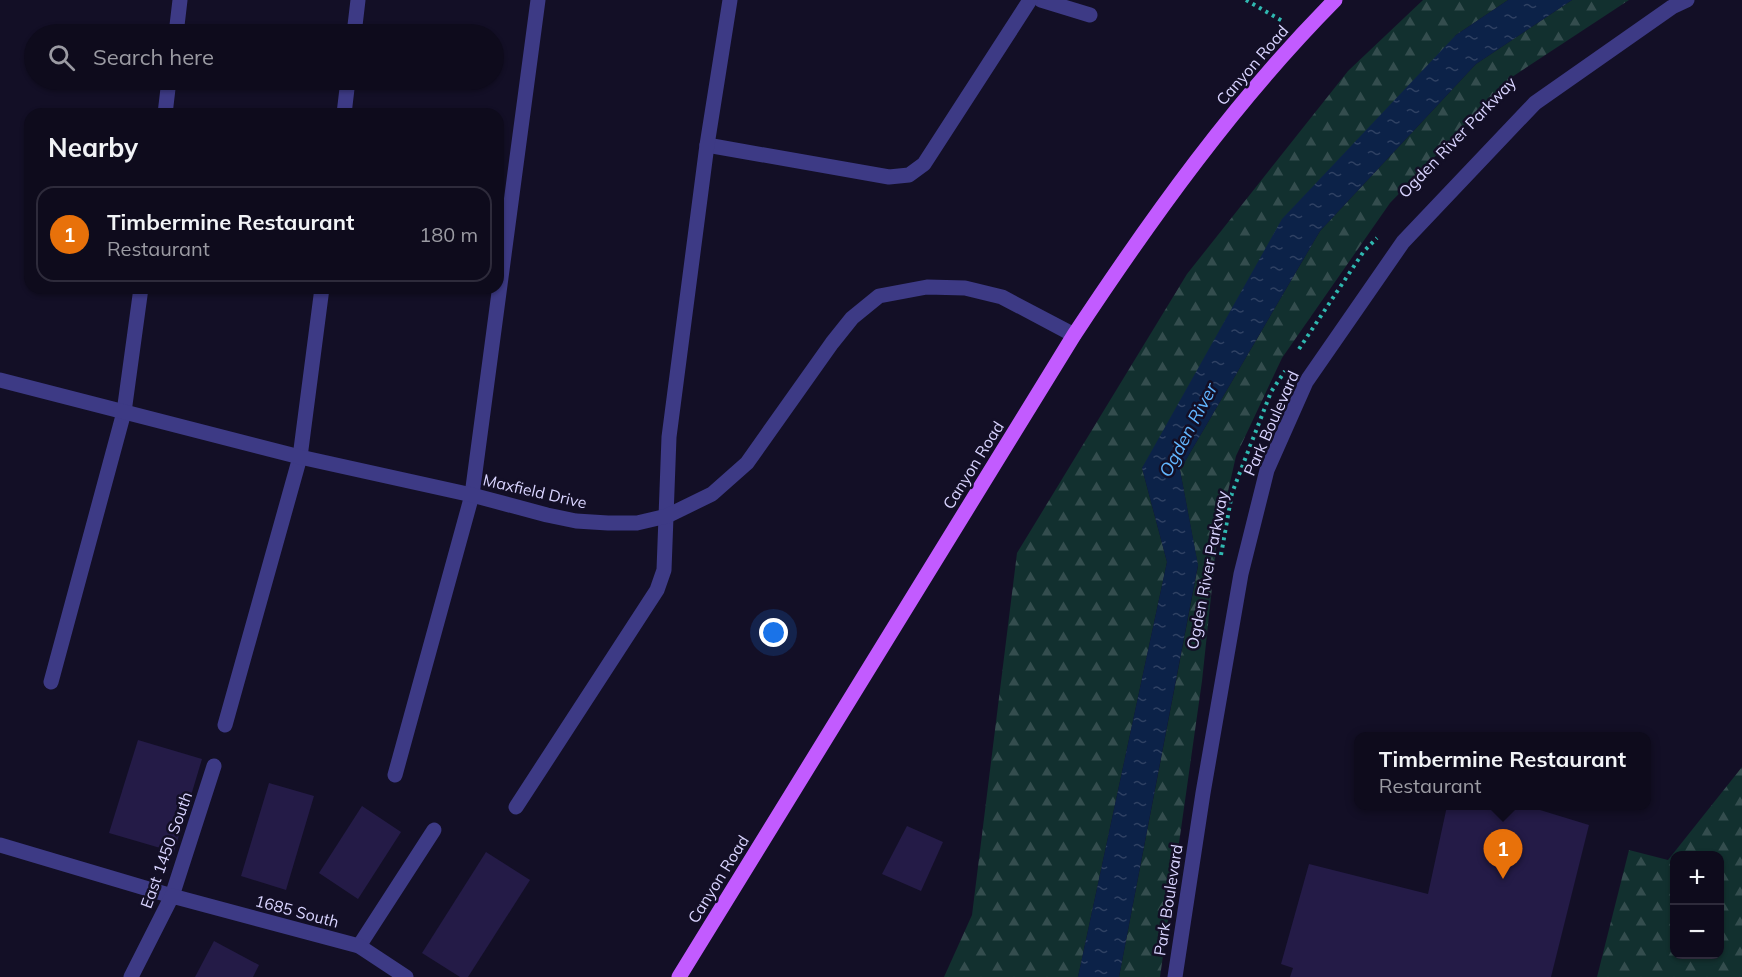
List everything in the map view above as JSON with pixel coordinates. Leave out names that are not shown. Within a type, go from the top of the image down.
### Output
[{"type":"main road","name":"Canyon Road","points":[[679,977],[1074,335],[1133,247],[1181,179],[1269,69],[1335,0]]},
{"type":"street","points":[[177,24],[180,0]]},
{"type":"street","points":[[355,24],[358,0]]},
{"type":"street","points":[[504,255],[538,0]]},
{"type":"street","points":[[516,807],[657,590],[664,570],[669,437],[706,145],[730,0]]},
{"type":"street","points":[[706,145],[889,177],[909,175],[924,164],[1030,0]]},
{"type":"street","points":[[1041,0],[1090,15]]},
{"type":"street","name":"Park Boulevard","points":[[1175,977],[1203,793],[1241,574],[1267,470],[1306,382],[1403,242],[1535,103],[1672,7],[1687,0]]},
{"type":"street","points":[[166,108],[168,90]]},
{"type":"street","points":[[345,108],[347,90]]},
{"type":"street","name":"Maxfield Drive","points":[[0,380],[300,458],[472,495],[547,515],[576,521],[637,523],[667,516],[711,494],[747,463],[832,343],[852,318],[879,296],[927,287],[965,288],[1002,297],[1074,335]]},
{"type":"street","points":[[51,682],[124,412],[140,294]]},
{"type":"street","points":[[225,725],[300,458],[321,294]]},
{"type":"street","points":[[395,775],[472,495],[499,294]]},
{"type":"street","name":"East 1450 South","points":[[131,977],[172,896],[214,766]]},
{"type":"street","points":[[359,946],[434,830]]},
{"type":"street","name":"1685 South","points":[[0,845],[172,896],[359,946],[406,977]]},
{"type":"path","points":[[1246,0],[1303,34]]},
{"type":"path","points":[[1296,354],[1364,251],[1384,230]]},
{"type":"path","name":"Ogden River Parkway","points":[[1220,561],[1232,493],[1271,392],[1289,364]]},
{"type":"green space","points":[[1423,0],[1508,0],[1456,35],[1142,468],[1167,562],[1078,977],[944,977],[972,915],[1017,553],[1187,274],[1348,71]]},
{"type":"green space","points":[[1572,0],[1629,0],[1512,77],[1390,203],[1282,358],[1236,456],[1217,540],[1202,681],[1160,977],[1119,977],[1198,566],[1180,470],[1320,231],[1476,64]]},
{"type":"green space","points":[[1742,767],[1742,977],[1597,977],[1629,850],[1668,860],[1670,857],[1670,959],[1724,959],[1724,851],[1675,851]]},
{"type":"water","name":"Ogden River","points":[[1508,0],[1572,0],[1476,64],[1320,231],[1180,470],[1198,565],[1119,977],[1078,977],[1167,562],[1142,468],[1282,219],[1456,35]]},
{"type":"building","points":[[138,740],[202,759],[174,852],[109,833]]},
{"type":"building","points":[[269,783],[314,796],[286,890],[241,876]]},
{"type":"building","points":[[362,806],[401,832],[358,899],[319,873]]},
{"type":"building","points":[[1446,810],[1540,810],[1589,825],[1551,977],[1290,977],[1293,968],[1281,964],[1309,864],[1428,894]]},
{"type":"building","points":[[907,826],[943,842],[921,891],[882,874]]},
{"type":"building","points":[[486,852],[530,880],[468,977],[460,977],[422,953]]},
{"type":"building","points":[[214,941],[259,965],[253,977],[195,977]]},
{"type":"place","name":"Timbermine Restaurant","points":[[1503,879]]}]
